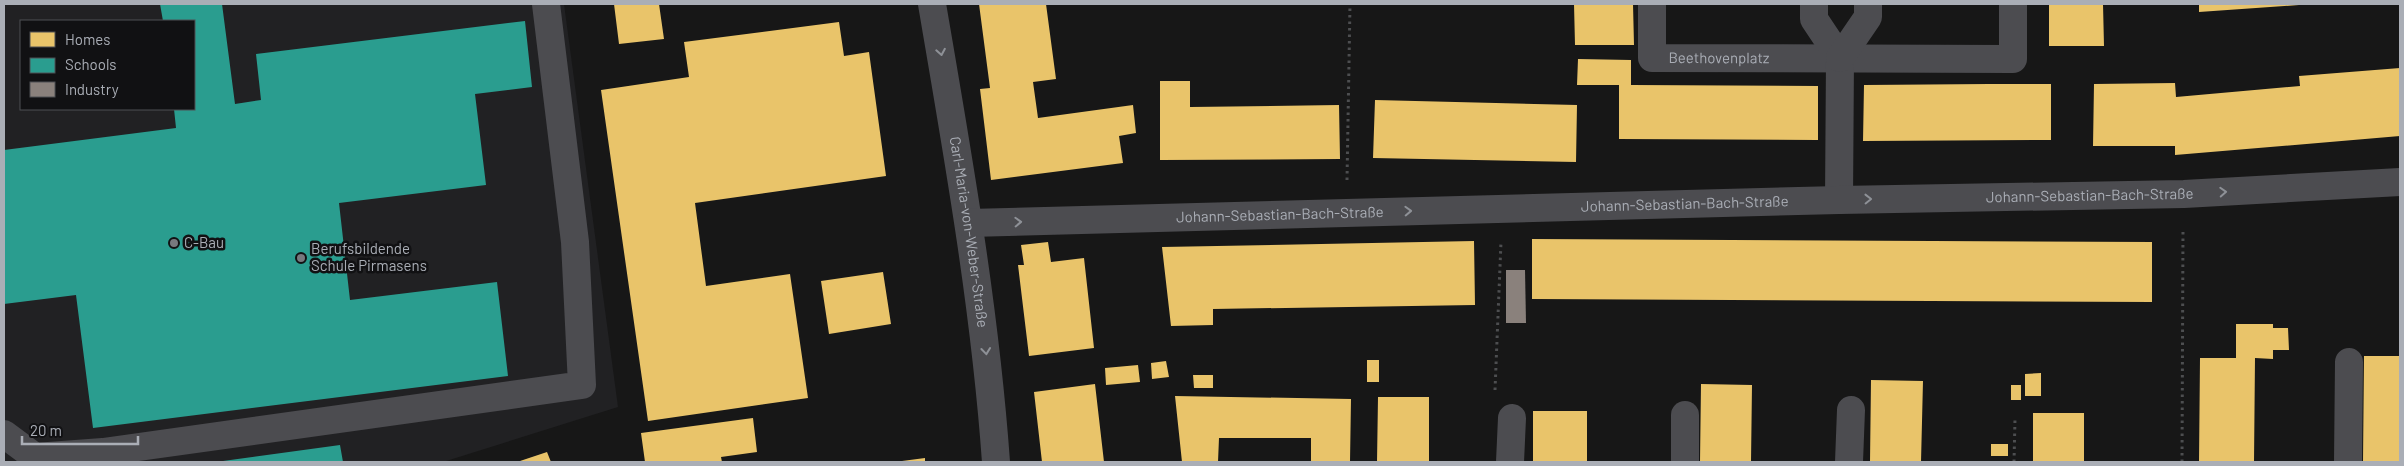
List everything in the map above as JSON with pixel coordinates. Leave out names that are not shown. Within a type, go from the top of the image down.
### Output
[{"type":"street","points":[[4,434],[35,457],[103,452],[582,385],[575,242],[546,4]]},
{"type":"street","name":"Carl-Maria-von-Weber-Straße","points":[[932,4],[969,223],[990,394],[996,462]]},
{"type":"street","name":"Beethovenplatz","points":[[1652,4],[1652,58],[2013,59],[2013,4]]},
{"type":"street","points":[[1814,4],[1814,19],[1840,58]]},
{"type":"street","points":[[1839,200],[1840,58],[1868,17],[1868,4]]},
{"type":"street","name":"Johann-Sebastian-Bach-Straße","points":[[969,223],[1839,200],[2184,194],[2400,182]]},
{"type":"street","points":[[2348,462],[2349,362]]},
{"type":"street","points":[[1849,462],[1851,410]]},
{"type":"street","points":[[1685,414],[1685,462]]},
{"type":"street","points":[[1510,462],[1512,418]]},
{"type":"path","points":[[1346,213],[1350,4]]},
{"type":"path","points":[[2182,462],[2184,194]]},
{"type":"path","points":[[1502,209],[1494,398],[1512,418]]},
{"type":"path","points":[[2014,462],[2015,419]]},
{"type":"shaded area","name":"Berufsbildende Schule Pirmasens","points":[[4,4],[564,4],[618,407],[443,462],[4,462]]},
{"type":"building: Homes","points":[[614,4],[659,4],[664,39],[619,44]]},
{"type":"building: Homes","points":[[979,4],[1046,4],[1056,79],[1033,82],[1038,118],[1133,105],[1136,133],[1119,136],[1123,163],[991,180],[980,89],[990,88]]},
{"type":"building: Homes","points":[[1574,4],[1633,4],[1634,45],[1575,45]]},
{"type":"building: Homes","points":[[2049,4],[2103,4],[2104,46],[2049,46]]},
{"type":"building: Homes","points":[[2199,4],[2299,4],[2299,5],[2199,12]]},
{"type":"building: Homes","points":[[839,22],[844,56],[869,52],[886,176],[695,203],[706,286],[790,274],[808,398],[648,421],[601,90],[689,77],[684,42]]},
{"type":"building: Homes","points":[[1578,59],[1631,60],[1631,85],[1818,86],[1818,140],[1619,139],[1619,85],[1577,85]]},
{"type":"building: Homes","points":[[2400,68],[2400,136],[2175,155],[2175,146],[2093,146],[2094,84],[2175,83],[2176,97],[2300,86],[2299,76]]},
{"type":"building: Homes","points":[[1160,81],[1190,81],[1190,107],[1339,105],[1340,159],[1160,160]]},
{"type":"building: Homes","points":[[2051,84],[2051,140],[1863,141],[1864,85]]},
{"type":"building: Homes","points":[[1375,100],[1577,105],[1576,162],[1373,158]]},
{"type":"building: Homes","points":[[1532,239],[2152,242],[2152,302],[1532,299]]},
{"type":"building: Homes","points":[[1474,241],[1475,305],[1213,309],[1213,325],[1171,326],[1162,247]]},
{"type":"building: Homes","points":[[1048,242],[1051,262],[1084,258],[1094,348],[1029,356],[1018,265],[1024,265],[1021,245]]},
{"type":"building: Homes","points":[[883,272],[891,324],[829,334],[821,281]]},
{"type":"building: Homes","points":[[2236,324],[2273,324],[2273,328],[2288,328],[2289,350],[2273,350],[2273,359],[2255,358],[2254,462],[2199,462],[2200,358],[2236,358]]},
{"type":"building: Homes","points":[[2364,356],[2400,356],[2400,462],[2363,462]]},
{"type":"building: Homes","points":[[1367,360],[1379,360],[1379,382],[1367,382]]},
{"type":"building: Homes","points":[[1166,361],[1169,377],[1152,379],[1151,363]]},
{"type":"building: Homes","points":[[1138,365],[1140,382],[1106,385],[1105,368]]},
{"type":"building: Homes","points":[[2041,373],[2041,396],[2025,396],[2025,374]]},
{"type":"building: Homes","points":[[1193,375],[1213,375],[1213,388],[1194,388]]},
{"type":"building: Homes","points":[[1871,380],[1923,381],[1921,462],[1870,462]]},
{"type":"building: Homes","points":[[1095,384],[1104,462],[1042,462],[1034,392]]},
{"type":"building: Homes","points":[[1701,384],[1752,385],[1751,462],[1700,462]]},
{"type":"building: Homes","points":[[2011,385],[2021,385],[2021,400],[2011,400]]},
{"type":"building: Homes","points":[[1175,396],[1351,399],[1350,462],[1311,462],[1311,438],[1219,438],[1218,462],[1182,462]]},
{"type":"building: Homes","points":[[1378,397],[1429,397],[1429,462],[1377,462]]},
{"type":"building: Homes","points":[[1533,411],[1587,411],[1587,462],[1533,462]]},
{"type":"building: Homes","points":[[2033,413],[2084,413],[2084,462],[2033,462]]},
{"type":"building: Homes","points":[[753,418],[757,452],[721,457],[722,462],[645,462],[641,433]]},
{"type":"building: Homes","points":[[1991,444],[2008,444],[2008,456],[1991,456]]},
{"type":"building: Homes","points":[[547,452],[551,462],[517,462]]},
{"type":"building: Homes","points":[[925,458],[925,462],[902,461]]},
{"type":"building: Schools","name":"C-Bau","points":[[160,4],[222,4],[235,104],[261,100],[256,54],[525,21],[532,87],[475,94],[486,185],[339,203],[350,300],[497,282],[508,376],[93,428],[76,295],[4,304],[4,150],[176,128],[174,110],[195,110],[195,20],[163,20]]},
{"type":"building: Schools","points":[[340,445],[343,462],[223,462],[223,461]]},
{"type":"building: Industry","points":[[1506,270],[1525,270],[1526,323],[1506,323]]},
{"type":"place","name":"C-Bau","points":[[174,243]]},
{"type":"place","name":"Berufsbildende Schule Pirmasens","points":[[301,258]]}]
